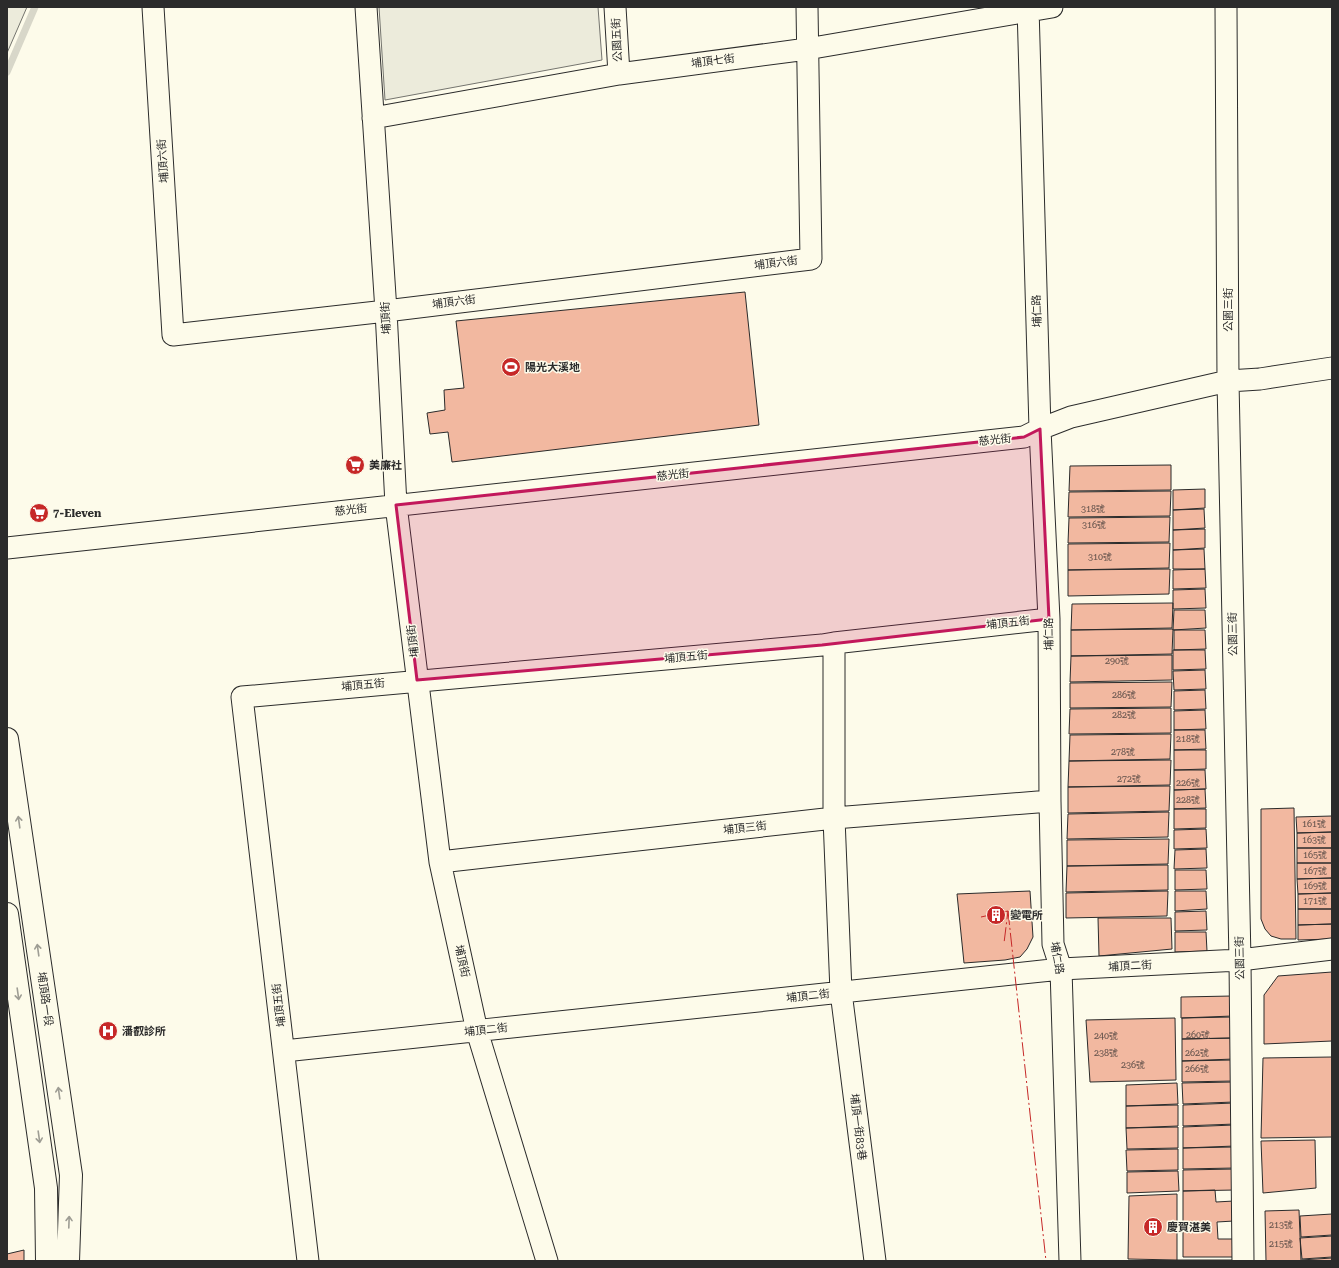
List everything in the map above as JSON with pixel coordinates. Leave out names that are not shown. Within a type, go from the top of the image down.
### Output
[{"type":"street","name":"埔頂六街","points":[[153,7],[174,335],[386,311],[811,258],[807,7]]},
{"type":"street","name":"埔頂街","points":[[366,7],[386,311],[396,505],[440,862],[478,1031],[547,1261]]},
{"type":"street","name":"公園五街","points":[[615,7],[619,74]]},
{"type":"street","name":"埔頂七街","points":[[373,118],[619,74],[807,49],[1028,9],[1052,7]]},
{"type":"street","name":"公園三街","points":[[1226,7],[1228,381],[1240,960],[1243,1261]]},
{"type":"street","name":"埔仁路","points":[[1028,9],[1040,428],[1049,618],[1050,801],[1053,944],[1061,969],[1070,1261]]},
{"type":"street","name":"慈光街","points":[[7,548],[1024,437],[1040,428],[1071,417],[1228,381],[1260,379],[1332,368]]},
{"type":"street","name":"埔頂五街","points":[[308,1261],[242,697],[417,680],[822,645],[1049,618]]},
{"type":"street","name":"埔頂一街83巷","points":[[834,643],[834,818],[841,992],[875,1261]]},
{"type":"street","name":"埔頂路一段","points":[[7,739],[71,1174],[68,1261]]},
{"type":"street","name":"埔頂三街","points":[[440,862],[834,818],[1050,801]]},
{"type":"street","points":[[7,914],[46,1188],[47,1261]]},
{"type":"street","name":"埔頂二街","points":[[284,1051],[1061,969],[1240,960],[1332,949]]},
{"type":"highlighted area","points":[[1040,429],[1049,619],[822,645],[417,680],[396,505],[1024,437]]},
{"type":"shaded area","points":[[7,7],[27,7],[7,53]]},
{"type":"shaded area","points":[[379,7],[598,7],[602,60],[385,100]]},
{"type":"building","name":"陽光大溪地","points":[[745,292],[759,425],[452,462],[448,432],[430,434],[427,413],[445,410],[444,390],[464,388],[456,321]]},
{"type":"building","points":[[1171,465],[1171,490],[1069,491],[1070,466]]},
{"type":"building","points":[[1205,489],[1205,508],[1173,510],[1173,490]]},
{"type":"building","points":[[1171,491],[1170,516],[1068,517],[1069,492]]},
{"type":"building","points":[[1204,509],[1205,528],[1173,530],[1173,510]]},
{"type":"building","points":[[1170,517],[1169,542],[1068,543],[1069,518]]},
{"type":"building","points":[[1205,529],[1205,548],[1173,550],[1173,530]]},
{"type":"building","points":[[1170,543],[1169,568],[1068,570],[1068,544]]},
{"type":"building","points":[[1204,549],[1205,569],[1173,569],[1173,550]]},
{"type":"building","points":[[1170,569],[1169,594],[1068,596],[1068,570]]},
{"type":"building","points":[[1205,569],[1206,588],[1173,589],[1173,570]]},
{"type":"building","points":[[1205,589],[1206,608],[1173,609],[1173,590]]},
{"type":"building","points":[[1173,603],[1172,628],[1071,630],[1072,604]]},
{"type":"building","points":[[1174,610],[1205,610],[1206,628],[1173,630]]},
{"type":"building","points":[[1173,629],[1172,654],[1071,656],[1071,630]]},
{"type":"building","points":[[1174,630],[1205,630],[1206,649],[1174,650]]},
{"type":"building","points":[[1173,650],[1205,650],[1206,669],[1173,670]]},
{"type":"building","points":[[1172,655],[1172,680],[1070,682],[1071,656]]},
{"type":"building","points":[[1205,670],[1206,689],[1174,690],[1173,671]]},
{"type":"building","points":[[1172,682],[1171,707],[1070,708],[1070,683]]},
{"type":"building","points":[[1205,690],[1206,709],[1174,710],[1174,691]]},
{"type":"building","points":[[1171,708],[1171,733],[1069,734],[1070,709]]},
{"type":"building","points":[[1205,710],[1206,729],[1174,730],[1174,711]]},
{"type":"building","points":[[1174,730],[1205,730],[1206,749],[1174,750]]},
{"type":"building","points":[[1171,734],[1170,759],[1069,761],[1070,735]]},
{"type":"building","points":[[1174,750],[1206,750],[1206,769],[1174,770]]},
{"type":"building","points":[[1171,760],[1170,785],[1068,787],[1069,761]]},
{"type":"building","points":[[1174,770],[1205,770],[1206,789],[1174,790]]},
{"type":"building","points":[[1170,786],[1169,811],[1068,813],[1068,787]]},
{"type":"building","points":[[1205,789],[1206,808],[1174,809],[1174,790]]},
{"type":"building","points":[[1294,808],[1296,939],[1281,939],[1271,936],[1265,929],[1261,919],[1261,809]]},
{"type":"building","points":[[1174,809],[1206,809],[1206,828],[1174,829]]},
{"type":"building","points":[[1169,812],[1168,837],[1067,839],[1068,814]]},
{"type":"building","points":[[1332,816],[1332,832],[1297,833],[1296,817]]},
{"type":"building","points":[[1206,829],[1207,848],[1174,849],[1174,830]]},
{"type":"building","points":[[1332,832],[1332,848],[1297,848],[1297,833]]},
{"type":"building","points":[[1169,839],[1168,864],[1067,866],[1067,840]]},
{"type":"building","points":[[1297,848],[1332,848],[1332,863],[1297,863]]},
{"type":"building","points":[[1206,849],[1207,868],[1174,869],[1175,850]]},
{"type":"building","points":[[1297,863],[1332,863],[1332,878],[1297,879]]},
{"type":"building","points":[[1168,865],[1168,890],[1066,892],[1067,866]]},
{"type":"building","points":[[1175,870],[1206,870],[1207,889],[1175,890]]},
{"type":"building","points":[[1332,878],[1332,893],[1298,894],[1297,879]]},
{"type":"building","name":"變電所","points":[[1030,891],[1033,937],[1027,949],[1020,957],[1005,960],[964,963],[957,894]]},
{"type":"building","points":[[1168,891],[1167,916],[1066,918],[1066,893]]},
{"type":"building","points":[[1175,891],[1206,891],[1207,909],[1175,911]]},
{"type":"building","points":[[1332,893],[1332,909],[1298,909],[1298,894]]},
{"type":"building","points":[[1298,909],[1332,909],[1332,924],[1298,925]]},
{"type":"building","points":[[1206,911],[1207,930],[1175,931],[1175,912]]},
{"type":"building","points":[[1098,918],[1171,918],[1172,949],[1099,956]]},
{"type":"building","points":[[1332,924],[1332,939],[1298,940],[1298,925]]},
{"type":"building","points":[[1175,932],[1206,932],[1207,951],[1175,952]]},
{"type":"building","points":[[1332,972],[1332,1041],[1264,1044],[1264,995],[1278,976]]},
{"type":"building","points":[[1232,996],[1233,1016],[1181,1018],[1181,997]]},
{"type":"building","points":[[1233,1017],[1234,1038],[1182,1039],[1182,1018]]},
{"type":"building","points":[[1175,1018],[1176,1080],[1090,1082],[1086,1020]]},
{"type":"building","points":[[1233,1038],[1234,1059],[1182,1061],[1182,1039]]},
{"type":"building","points":[[1332,1057],[1332,1137],[1261,1138],[1263,1058]]},
{"type":"building","points":[[1233,1060],[1234,1081],[1182,1082],[1182,1061]]},
{"type":"building","points":[[1233,1082],[1234,1102],[1183,1104],[1182,1083]]},
{"type":"building","points":[[1177,1083],[1178,1104],[1126,1106],[1126,1085]]},
{"type":"building","points":[[1234,1103],[1235,1124],[1183,1126],[1183,1105]]},
{"type":"building","points":[[1178,1105],[1178,1126],[1126,1128],[1126,1106]]},
{"type":"building","points":[[1234,1125],[1235,1146],[1183,1148],[1183,1127]]},
{"type":"building","points":[[1178,1127],[1178,1148],[1127,1149],[1126,1128]]},
{"type":"building","points":[[1315,1140],[1316,1188],[1263,1193],[1261,1141]]},
{"type":"building","points":[[1234,1147],[1235,1168],[1183,1169],[1183,1148]]},
{"type":"building","points":[[1178,1149],[1178,1170],[1127,1171],[1126,1150]]},
{"type":"building","points":[[1235,1169],[1235,1190],[1183,1191],[1183,1170]]},
{"type":"building","points":[[1178,1171],[1179,1191],[1127,1193],[1127,1172]]},
{"type":"building","points":[[1215,1190],[1216,1202],[1234,1201],[1234,1221],[1217,1222],[1218,1239],[1233,1239],[1234,1257],[1183,1257],[1183,1191]]},
{"type":"building","name":"慶賀湛美","points":[[1177,1194],[1177,1260],[1128,1259],[1129,1196]]},
{"type":"building","points":[[1299,1210],[1301,1261],[1266,1261],[1265,1211]]},
{"type":"building","points":[[1332,1214],[1332,1235],[1301,1237],[1300,1216]]},
{"type":"building","points":[[1332,1236],[1332,1257],[1302,1259],[1300,1238]]},
{"type":"building","points":[[24,1250],[24,1261],[7,1261],[7,1254]]},
{"type":"building","points":[[1332,1258],[1332,1261],[1301,1261],[1301,1260]]},
{"type":"building","points":[[1235,1260],[1235,1261],[1177,1261]]},
{"type":"waterway","points":[[7,72],[35,7]]},
{"type":"power","points":[[1008,911],[1046,1261]]},
{"type":"power","points":[[981,917],[1008,911],[1004,943]]},
{"type":"place","name":"陽光大溪地","points":[[511,367]]},
{"type":"place","name":"美廉社","points":[[355,465]]},
{"type":"place","name":"7-Eleven","points":[[39,513]]},
{"type":"place","name":"變電所","points":[[996,915]]},
{"type":"place","name":"潘叡診所","points":[[108,1031]]},
{"type":"place","name":"慶賀湛美","points":[[1153,1227]]}]
